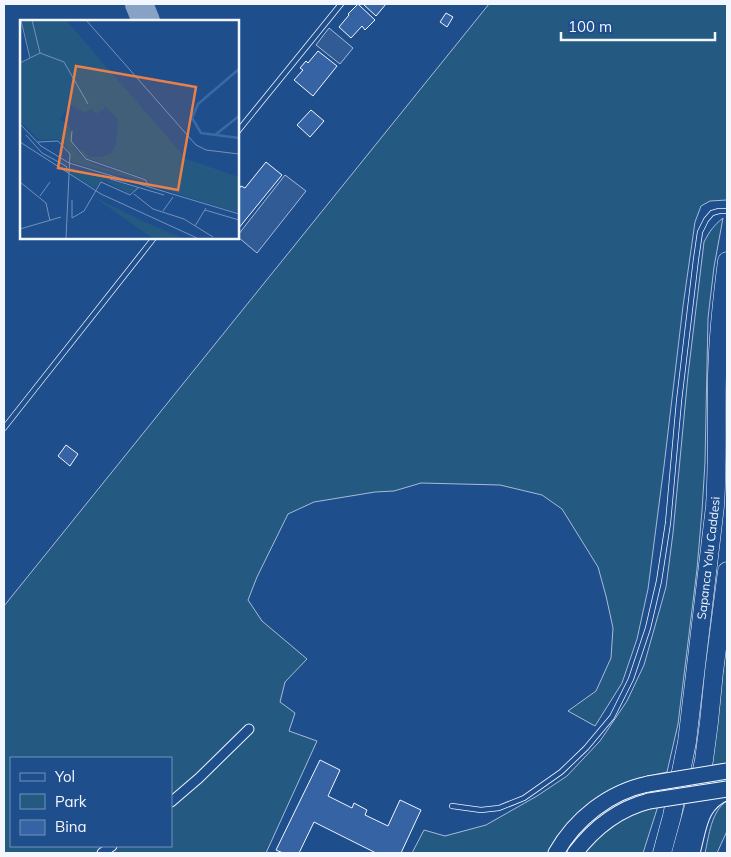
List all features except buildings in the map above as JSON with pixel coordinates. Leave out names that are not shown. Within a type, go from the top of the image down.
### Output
[{"type":"highway","name":"Sapanca Yolu Caddesi","points":[[662,851],[678,790],[687,742],[715,506],[717,376],[719,337],[725,304],[727,261]]},
{"type":"highway","name":"Sapanca Yolu Caddesi","points":[[681,853],[704,760],[727,571]]},
{"type":"main road","points":[[556,853],[575,827],[589,813],[616,795],[648,784],[727,771]]},
{"type":"main road","points":[[575,853],[607,820],[630,807],[648,801],[727,788]]},
{"type":"main road","points":[[692,853],[700,822],[706,808],[713,800],[727,792]]},
{"type":"street","points":[[172,801],[249,729]]},
{"type":"lane","points":[[239,130],[340,4]]},
{"type":"lane","points":[[452,806],[481,810],[499,808],[524,798],[561,772],[586,748],[612,717],[631,679],[648,628],[659,581],[668,523],[682,372],[700,232],[712,213],[727,211]]},
{"type":"lane","points":[[4,428],[153,239]]},
{"type":"green space","points":[[489,4],[727,4],[727,200],[710,201],[701,206],[695,222],[648,589],[637,639],[622,683],[595,726],[568,711],[596,691],[611,658],[613,628],[598,567],[562,509],[542,495],[500,485],[421,483],[394,491],[375,492],[314,502],[288,514],[257,577],[248,600],[262,621],[307,659],[285,682],[280,702],[295,713],[289,731],[317,741],[266,853],[4,853],[4,606]]},
{"type":"green space","points":[[723,218],[714,267],[708,318],[705,462],[697,569],[678,724],[667,772],[640,778],[618,787],[552,846],[548,853],[412,853],[424,830],[445,836],[486,825],[537,796],[567,776],[600,741],[627,701],[644,665],[666,587],[704,242],[712,229]]},
{"type":"green space","points":[[727,633],[727,763],[711,766],[716,731]]},
{"type":"green space","points":[[727,801],[727,831],[717,853],[705,853],[714,817]]},
{"type":"green space","points":[[658,806],[643,853],[585,853],[607,828],[638,811]]},
{"type":"shaded area","points":[[329,28],[353,48],[340,64],[316,45]]},
{"type":"shaded area","points":[[285,175],[306,191],[257,253],[239,238],[239,234]]},
{"type":"taxiway","points":[[139,4],[146,20]]}]
